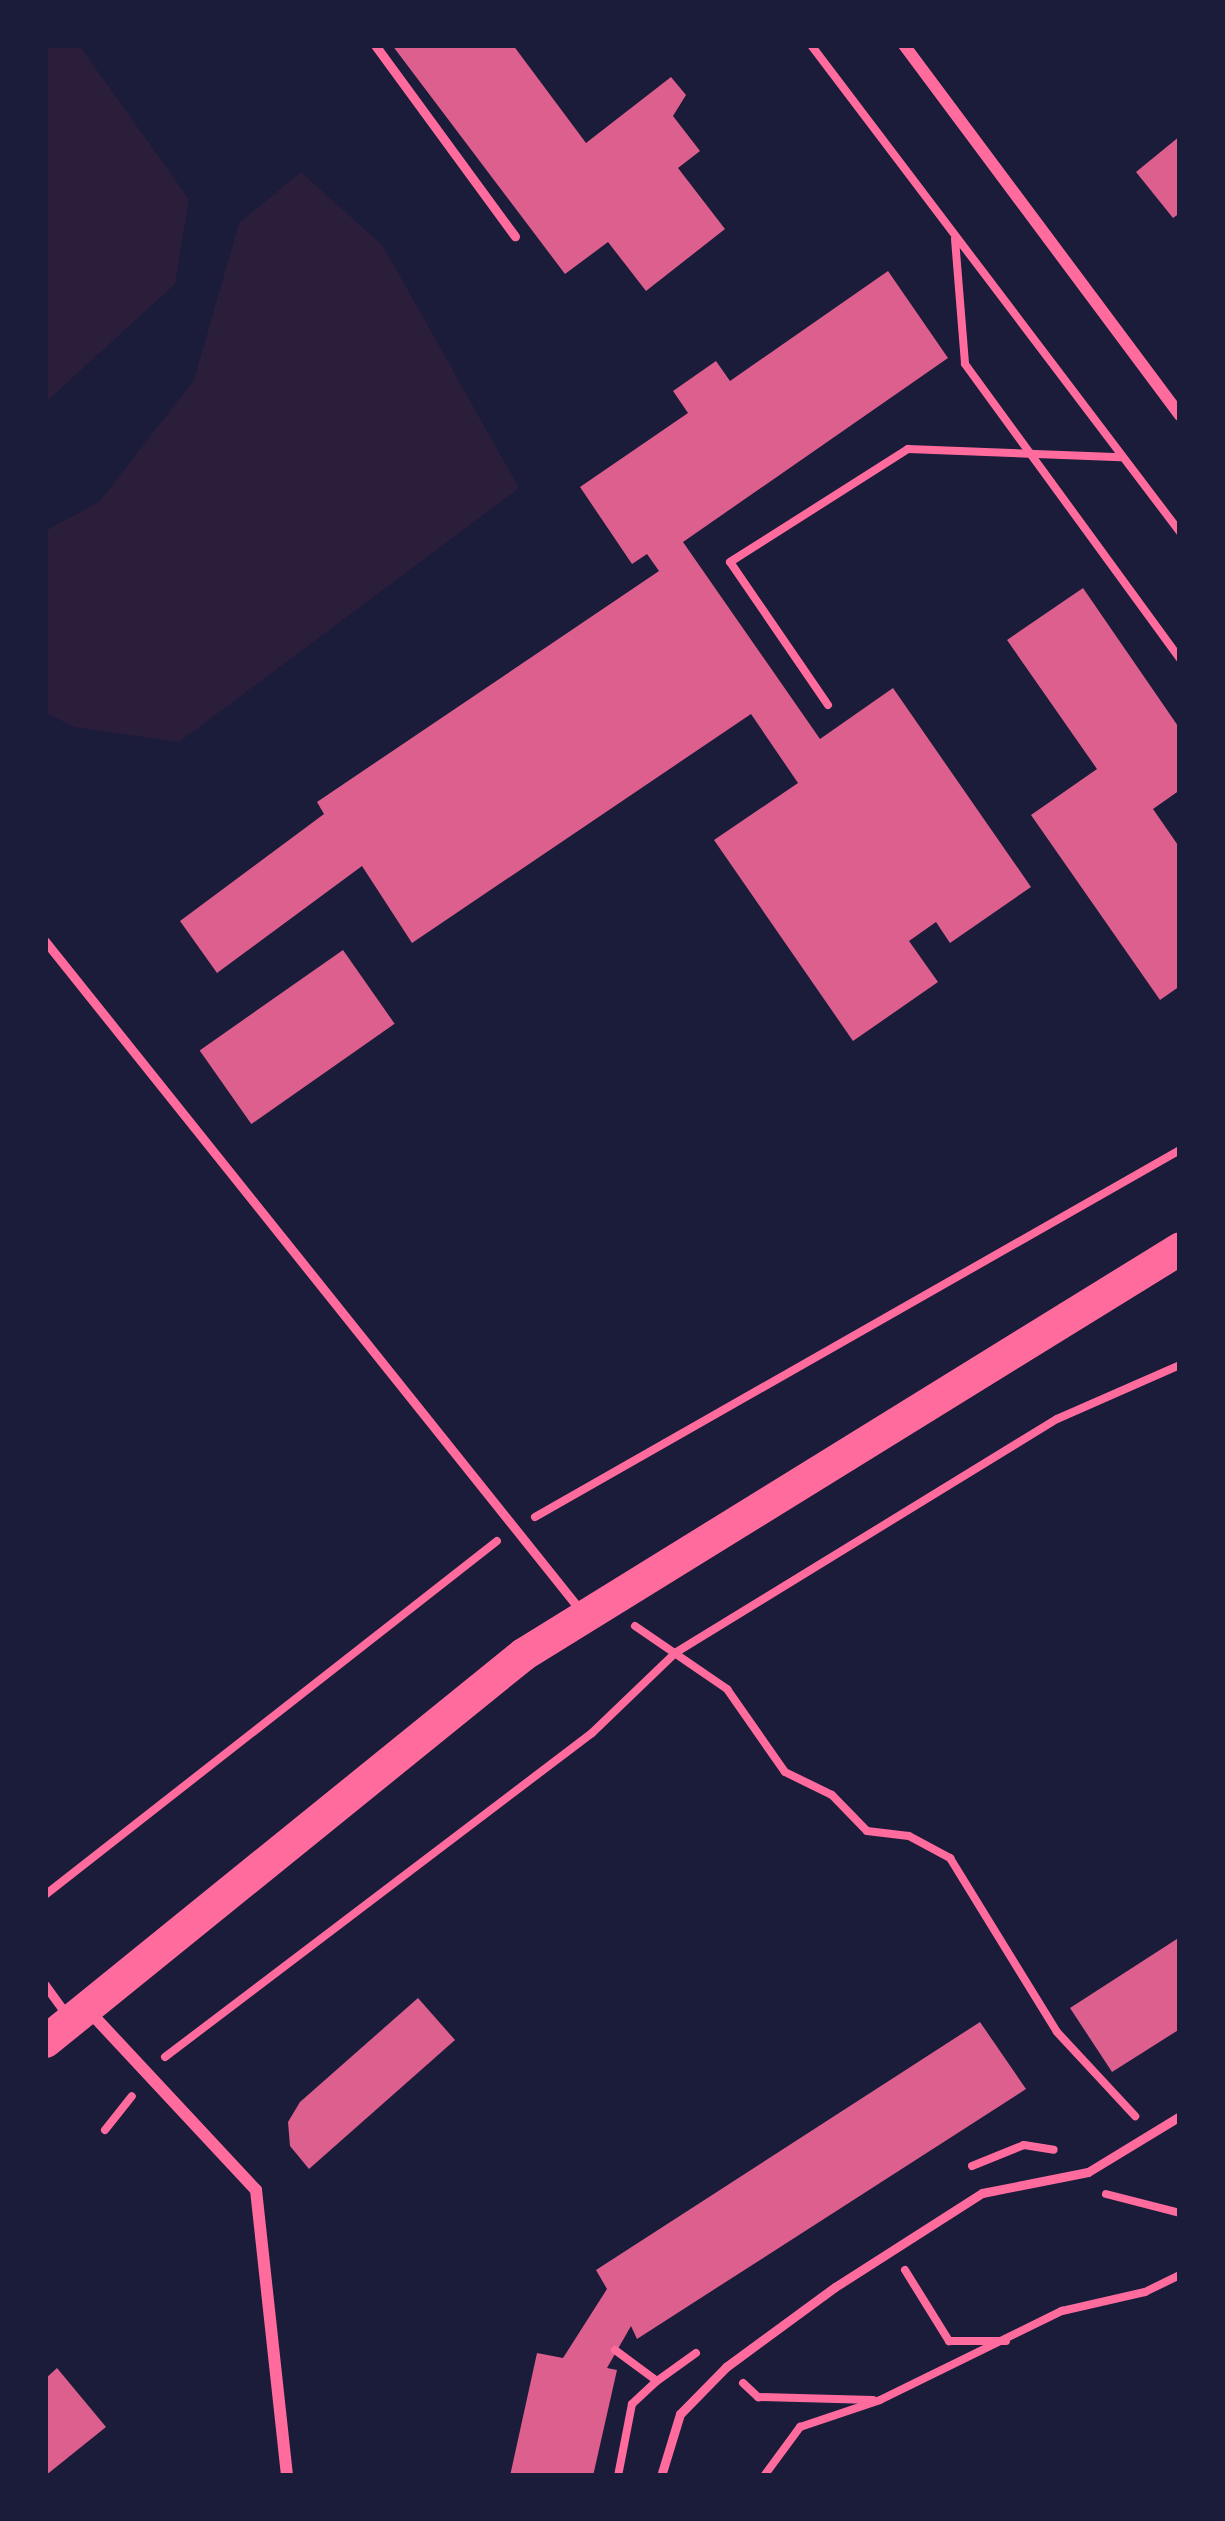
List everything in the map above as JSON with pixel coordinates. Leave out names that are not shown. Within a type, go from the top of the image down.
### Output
[{"type":"highway","points":[[67,2023],[523,1654],[1180,1248]]},
{"type":"street","points":[[904,45],[1180,415]]},
{"type":"street","points":[[67,2023],[149,2076],[256,2190],[287,2476]]},
{"type":"lane","points":[[375,45],[515,236]]},
{"type":"lane","points":[[45,941],[514,1528],[594,1610]]},
{"type":"lane","points":[[45,1985],[67,2023]]},
{"type":"lane","points":[[661,2476],[680,2414],[726,2367],[982,2194],[1088,2172],[1180,2116]]},
{"type":"path","points":[[811,45],[1180,532]]},
{"type":"path","points":[[955,235],[965,364],[1180,659]]},
{"type":"path","points":[[828,704],[730,562],[908,448],[1123,457]]},
{"type":"path","points":[[45,1895],[514,1528],[1180,1150]]},
{"type":"path","points":[[105,2129],[149,2076],[592,1733],[675,1653],[1057,1419],[1180,1365]]},
{"type":"path","points":[[594,1610],[675,1653],[727,1689],[784,1772],[832,1795],[867,1831],[909,1836],[950,1858],[1057,2032],[1155,2132]]},
{"type":"path","points":[[894,2253],[949,2341],[1014,2341]]},
{"type":"path","points":[[764,2476],[800,2427],[880,2401],[1014,2341],[1061,2311],[1145,2292],[1180,2276]]},
{"type":"path","points":[[704,2348],[758,2397],[880,2401]]},
{"type":"path","points":[[618,2476],[632,2404],[656,2381]]},
{"type":"shaded area","points":[[45,45],[79,45],[189,199],[175,284],[45,403]]},
{"type":"shaded area","points":[[301,172],[383,246],[519,488],[179,742],[74,727],[45,712],[45,531],[99,502],[194,380],[239,223]]},
{"type":"building","points":[[392,45],[513,45],[586,143],[671,77],[686,95],[673,116],[700,151],[678,168],[725,229],[646,291],[608,242],[565,274]]},
{"type":"building","points":[[1180,136],[1180,213],[1173,218],[1136,172]]},
{"type":"building","points":[[888,271],[948,358],[683,542],[820,739],[893,688],[1031,887],[950,943],[936,922],[909,941],[938,982],[853,1041],[714,840],[798,783],[751,714],[412,943],[362,866],[217,973],[180,921],[324,814],[317,802],[659,571],[647,554],[632,564],[580,487],[688,413],[673,391],[716,361],[730,381]]},
{"type":"building","points":[[1083,588],[1180,729],[1180,790],[1153,809],[1180,848],[1180,986],[1160,1000],[1031,815],[1097,769],[1007,640]]},
{"type":"building","points":[[343,950],[395,1024],[251,1124],[200,1050]]},
{"type":"building","points":[[1180,1937],[1180,2029],[1112,2072],[1070,2008]]},
{"type":"building","points":[[418,1998],[455,2040],[309,2169],[290,2146],[288,2122],[300,2102]]},
{"type":"building","points":[[980,2022],[1026,2089],[637,2339],[631,2326],[607,2368],[617,2370],[593,2476],[510,2476],[537,2353],[563,2358],[607,2289],[596,2270]]},
{"type":"building","points":[[57,2368],[106,2427],[45,2476],[45,2379]]}]
